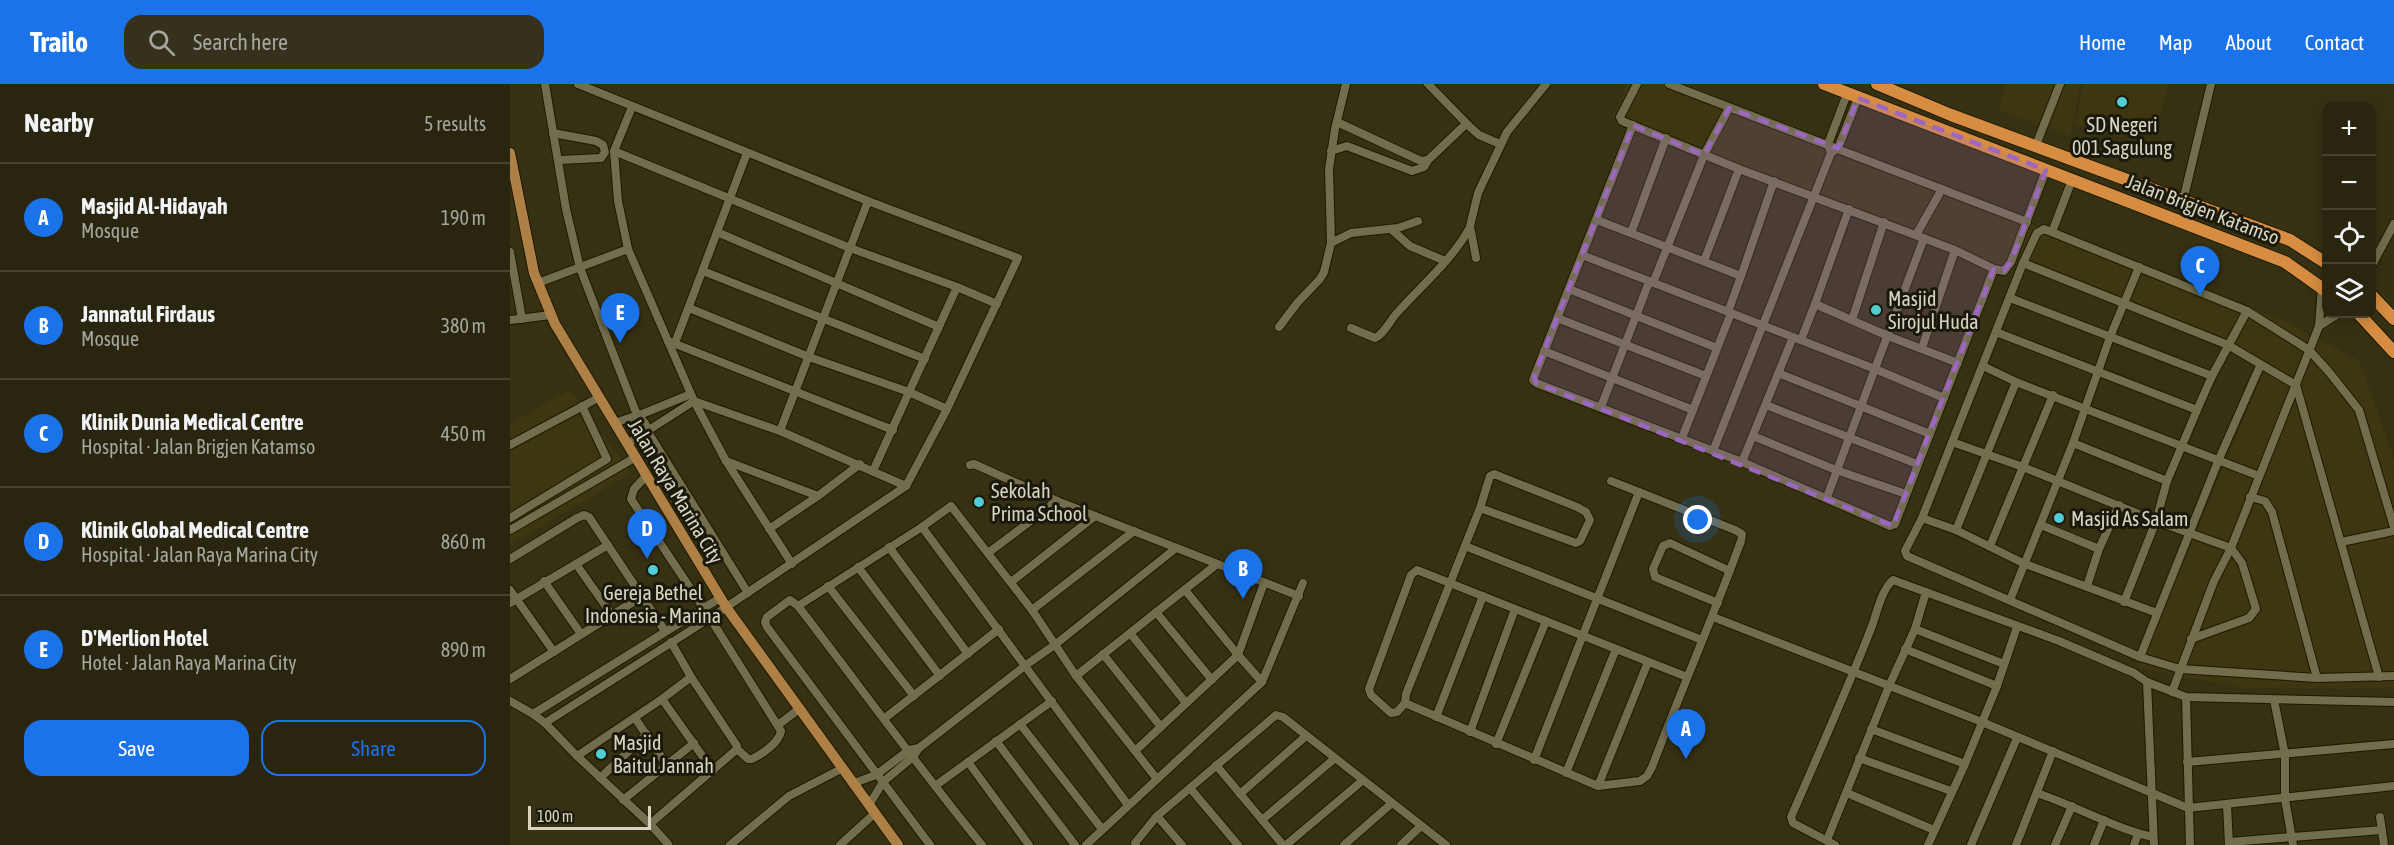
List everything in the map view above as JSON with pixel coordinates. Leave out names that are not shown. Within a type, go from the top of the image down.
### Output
[{"type":"highway","name":"Jalan Brigjen Katamso","points":[[1824,84],[2285,262],[2322,288]]},
{"type":"highway","name":"Jalan Brigjen Katamso","points":[[1877,84],[1951,115],[2290,240],[2322,260]]},
{"type":"highway","points":[[2376,300],[2394,319]]},
{"type":"highway","points":[[2362,318],[2394,352]]},
{"type":"main road","name":"Jalan Raya Marina City","points":[[510,153],[514,194],[538,283],[551,315],[598,398],[723,602],[841,769],[854,783],[898,845]]},
{"type":"street","points":[[545,84],[566,209],[580,268],[637,415],[645,423],[648,432],[748,593]]},
{"type":"street","points":[[533,714],[703,609],[748,593],[908,482],[947,409],[1017,263],[1017,256],[868,201],[578,84]]},
{"type":"street","points":[[1279,327],[1320,279],[1331,243],[1329,169],[1346,84]]},
{"type":"street","points":[[1428,84],[1479,135],[1500,144]]},
{"type":"street","points":[[1351,328],[1377,338],[1460,245],[1470,226],[1478,193],[1500,144],[1546,84]]},
{"type":"street","points":[[1637,84],[1620,120],[1739,169],[1920,236],[1994,269],[2004,271],[2007,268],[2046,170]]},
{"type":"street","points":[[1669,84],[1828,144],[1834,151],[2027,222]]},
{"type":"street","points":[[2036,145],[2060,84]]},
{"type":"street","points":[[2183,201],[2211,84]]},
{"type":"street","points":[[1828,144],[1853,96]]},
{"type":"street","points":[[1713,451],[1814,195],[1834,151],[1853,96]]},
{"type":"street","points":[[632,107],[614,151],[618,201],[628,249],[671,342],[693,397],[726,461],[792,564]]},
{"type":"street","points":[[1601,406],[1636,316],[1668,248],[1704,155],[1729,108]]},
{"type":"street","points":[[1337,122],[1421,161],[1428,160]]},
{"type":"street","points":[[1331,151],[1347,146],[1412,171],[1424,167],[1428,160],[1466,124]]},
{"type":"street","points":[[1633,125],[1533,380],[1742,462],[1890,526],[1895,524],[1994,269]]},
{"type":"street","points":[[553,133],[596,141],[603,145],[605,152],[601,158],[559,160]]},
{"type":"street","points":[[1631,233],[1666,138]]},
{"type":"street","points":[[614,151],[850,248],[997,304]]},
{"type":"street","points":[[671,342],[689,308],[747,153]]},
{"type":"street","points":[[1704,261],[1739,169]]},
{"type":"street","points":[[2052,232],[2072,180]]},
{"type":"street","points":[[1682,438],[1717,348],[1774,181]]},
{"type":"street","points":[[1827,497],[1888,336],[1920,236],[1942,189]]},
{"type":"street","points":[[780,431],[868,201]]},
{"type":"street","points":[[1742,462],[1778,373],[1815,304],[1849,209]]},
{"type":"street","points":[[1596,220],[1741,276]]},
{"type":"street","points":[[1331,243],[1351,233],[1391,229],[1418,221]]},
{"type":"street","points":[[1851,320],[1884,222]]},
{"type":"street","points":[[2373,264],[2394,224]]},
{"type":"street","points":[[1470,226],[1476,258]]},
{"type":"street","points":[[1391,229],[1410,246],[1445,261]]},
{"type":"street","points":[[2342,543],[2394,529],[2359,410],[2309,350],[2247,311],[2044,229],[2037,233],[2024,263],[1922,518],[1905,551],[1907,556],[2140,657],[2180,669],[2317,678],[2394,676]]},
{"type":"street","points":[[717,232],[939,327]]},
{"type":"street","points":[[538,283],[628,249]]},
{"type":"street","points":[[1922,348],[1955,250]]},
{"type":"street","points":[[510,252],[522,319]]},
{"type":"street","points":[[1582,255],[1875,369],[1944,399]]},
{"type":"street","points":[[2024,263],[2228,345],[2260,366],[2296,385],[2379,677]]},
{"type":"street","points":[[2010,600],[2073,443],[2110,337],[2139,267]]},
{"type":"street","points":[[703,271],[824,317],[925,359]]},
{"type":"street","points":[[873,471],[957,287]]},
{"type":"street","points":[[1569,290],[1717,348]]},
{"type":"street","points":[[2010,298],[2212,376]]},
{"type":"street","points":[[1815,304],[1958,363]]},
{"type":"street","points":[[2172,692],[2214,581],[2231,548],[2319,326],[2322,304]]},
{"type":"street","points":[[689,308],[809,357],[909,392],[947,409]]},
{"type":"street","points":[[2124,602],[2156,521],[2167,481],[2197,410],[2212,376],[2247,311]]},
{"type":"street","points":[[510,320],[551,315]]},
{"type":"street","points":[[1557,318],[1706,376]]},
{"type":"street","points":[[2319,326],[2332,318]]},
{"type":"street","points":[[1996,332],[2197,410]]},
{"type":"street","points":[[671,342],[892,430]]},
{"type":"street","points":[[1544,351],[1693,410]]},
{"type":"street","points":[[1983,366],[2016,382],[2259,476]]},
{"type":"street","points":[[2140,657],[2219,459],[2260,366]]},
{"type":"street","points":[[1778,373],[1930,434]]},
{"type":"street","points":[[1956,530],[2016,382]]},
{"type":"street","points":[[1990,546],[2054,395]]},
{"type":"street","points":[[627,444],[648,432],[693,397]]},
{"type":"street","points":[[614,423],[693,397],[873,471],[908,482]]},
{"type":"street","points":[[510,446],[598,398]]},
{"type":"street","points":[[1766,405],[1917,464]]},
{"type":"street","points":[[510,518],[607,459],[582,406]]},
{"type":"street","points":[[1753,436],[1836,470],[1906,494]]},
{"type":"street","points":[[1952,442],[2023,466],[2156,521],[2231,548],[2242,563],[2256,609],[2254,614],[2249,618],[2191,639]]},
{"type":"street","points":[[2073,443],[2167,481]]},
{"type":"street","points":[[510,530],[636,457]]},
{"type":"street","points":[[726,461],[818,496]]},
{"type":"street","points":[[769,529],[860,464]]},
{"type":"street","points":[[970,465],[974,464],[1058,501],[1299,597]]},
{"type":"street","points":[[1480,508],[1576,543],[1580,541],[1590,520],[1586,512],[1577,507],[1494,474],[1490,476],[1480,508],[1449,582],[1406,694],[1405,702],[1397,712],[1391,713],[1371,695],[1369,689],[1411,575],[1417,570],[1449,582],[1648,662],[1687,676]]},
{"type":"street","points":[[647,475],[634,489],[631,499],[778,724],[780,736],[757,756],[748,759],[737,749],[690,677],[671,642]]},
{"type":"street","points":[[1405,702],[1496,744],[1598,786],[1640,781],[1647,776],[1713,617],[1742,534],[1611,481]]},
{"type":"street","points":[[1534,760],[1639,492]]},
{"type":"street","points":[[2250,497],[2265,501],[2272,512],[2317,678]]},
{"type":"street","points":[[988,553],[1058,501]]},
{"type":"street","points":[[2087,586],[2099,549],[2119,505]]},
{"type":"street","points":[[798,606],[951,506],[1032,610],[1076,676],[1157,779]]},
{"type":"street","points":[[510,559],[584,515],[593,522],[665,631]]},
{"type":"street","points":[[1011,582],[1095,516]]},
{"type":"street","points":[[1922,518],[1956,530],[2025,564],[2157,614]]},
{"type":"street","points":[[2041,525],[2099,549]]},
{"type":"street","points":[[922,527],[1026,664],[1128,805]]},
{"type":"street","points":[[1032,610],[1134,531]]},
{"type":"street","points":[[1718,603],[1655,577],[1653,569],[1663,546],[1670,543],[1730,571]]},
{"type":"street","points":[[513,601],[608,544]]},
{"type":"street","points":[[1465,546],[1702,640]]},
{"type":"street","points":[[889,547],[968,654]]},
{"type":"street","points":[[854,783],[880,779],[1026,664],[1056,645],[1176,548]]},
{"type":"street","points":[[576,564],[612,615]]},
{"type":"street","points":[[1076,676],[1217,564]]},
{"type":"street","points":[[858,567],[940,676]]},
{"type":"street","points":[[1926,592],[1915,629],[1859,758],[1831,843],[1793,823],[1791,817],[1890,582],[1893,580],[1926,592],[2017,627],[2094,655],[2134,673],[2147,682],[2186,697],[2394,702]]},
{"type":"street","points":[[544,582],[581,634]]},
{"type":"street","points":[[1135,751],[1238,656],[1264,583]]},
{"type":"street","points":[[1086,845],[1262,682],[1304,583]]},
{"type":"street","points":[[828,586],[914,696]]},
{"type":"street","points":[[510,590],[513,601],[554,652]]},
{"type":"street","points":[[1185,590],[1262,682]]},
{"type":"street","points":[[1436,717],[1483,596]]},
{"type":"street","points":[[510,679],[641,597]]},
{"type":"street","points":[[930,845],[767,627],[765,622],[767,617],[790,600],[798,606],[982,845]]},
{"type":"street","points":[[545,723],[710,618],[723,602]]},
{"type":"street","points":[[1470,732],[1515,609]]},
{"type":"street","points":[[1156,612],[1212,680]]},
{"type":"street","points":[[1713,617],[1982,722],[2188,808],[2394,786]]},
{"type":"street","points":[[1496,744],[1546,621]]},
{"type":"street","points":[[1928,845],[1997,686],[2017,627]]},
{"type":"street","points":[[885,718],[999,629]]},
{"type":"street","points":[[1915,629],[2004,664]]},
{"type":"street","points":[[1130,633],[1186,703]]},
{"type":"street","points":[[1566,773],[1616,649]]},
{"type":"street","points":[[1905,649],[1997,686]]},
{"type":"street","points":[[1103,654],[1161,727]]},
{"type":"street","points":[[1598,786],[1648,662]]},
{"type":"street","points":[[577,756],[635,718],[690,677]]},
{"type":"street","points":[[2037,794],[2072,806],[2154,841],[2147,682]]},
{"type":"street","points":[[2186,697],[2190,845]]},
{"type":"street","points":[[662,699],[713,771]]},
{"type":"street","points":[[935,786],[1052,700]]},
{"type":"street","points":[[2274,700],[2285,755],[2285,799],[2292,841]]},
{"type":"street","points":[[510,702],[545,723],[668,844]]},
{"type":"street","points":[[778,724],[800,709]]},
{"type":"street","points":[[1136,845],[1134,843],[1138,836],[1157,816],[1276,715],[1283,717],[1446,845]]},
{"type":"street","points":[[635,718],[666,764]]},
{"type":"street","points":[[1020,724],[1102,829]]},
{"type":"street","points":[[1871,729],[1965,764]]},
{"type":"street","points":[[600,778],[647,734]]},
{"type":"street","points":[[1239,794],[1306,736]]},
{"type":"street","points":[[1971,845],[2017,738]]},
{"type":"street","points":[[996,741],[1075,845]]},
{"type":"street","points":[[623,800],[694,743]]},
{"type":"street","points":[[2187,762],[2394,744]]},
{"type":"street","points":[[650,824],[737,749]]},
{"type":"street","points":[[2016,845],[2053,751]]},
{"type":"street","points":[[1859,758],[1952,791]]},
{"type":"street","points":[[1262,820],[1334,759]]},
{"type":"street","points":[[968,762],[1029,845]]},
{"type":"street","points":[[1216,765],[1285,845],[1362,781]]},
{"type":"street","points":[[730,845],[789,796],[841,769]]},
{"type":"street","points":[[840,845],[872,810],[880,779]]},
{"type":"street","points":[[1190,788],[1239,845]]},
{"type":"street","points":[[1847,793],[1934,830]]},
{"type":"street","points":[[1344,845],[1392,803]]},
{"type":"street","points":[[2227,805],[2229,844],[2292,841],[2382,830]]},
{"type":"street","points":[[2055,845],[2072,806]]},
{"type":"street","points":[[1157,816],[1182,845]]},
{"type":"street","points":[[2380,817],[2384,845]]},
{"type":"street","points":[[2094,845],[2104,820]]},
{"type":"street","points":[[1401,845],[1421,826]]},
{"type":"street","points":[[2134,845],[2138,834]]},
{"type":"highlighted area","points":[[1858,98],[2046,170],[2011,262],[2004,271],[1994,269],[1893,526],[1536,383],[1534,376],[1633,125],[1704,155],[1729,108],[1838,148]]},
{"type":"shaded area","points":[[1627,84],[1678,84],[2279,319],[2359,360],[2394,459],[2394,689],[2242,688],[2139,668],[2267,364],[2223,338],[2021,256],[2010,275],[1612,117]]},
{"type":"shaded area","points":[[2006,84],[2081,84],[2070,136],[1998,110]]},
{"type":"shaded area","name":"SD Negeri 001 Sagulung","points":[[2084,84],[2168,84],[2156,131],[2128,123],[2124,138],[2075,125]]},
{"type":"shaded area","points":[[570,390],[631,473],[510,545],[510,423]]},
{"type":"place","name":"SD Negeri 001 Sagulung","points":[[2122,102]]},
{"type":"place","name":"Klinik Dunia Medical Centre","points":[[2200,296]]},
{"type":"place","name":"Masjid Sirojul Huda","points":[[1876,310]]},
{"type":"place","name":"D'Merlion Hotel","points":[[620,343]]},
{"type":"place","name":"Sekolah Prima School","points":[[979,502]]},
{"type":"place","name":"Masjid As Salam","points":[[2059,518]]},
{"type":"place","name":"Klinik Global Medical Centre","points":[[647,559]]},
{"type":"place","name":"Gereja Bethel Indonesia - Marina","points":[[653,570]]},
{"type":"place","name":"Jannatul Firdaus","points":[[1243,599]]},
{"type":"place","name":"Masjid Baitul Jannah","points":[[601,754]]},
{"type":"place","name":"Masjid Al-Hidayah","points":[[1686,759]]}]
